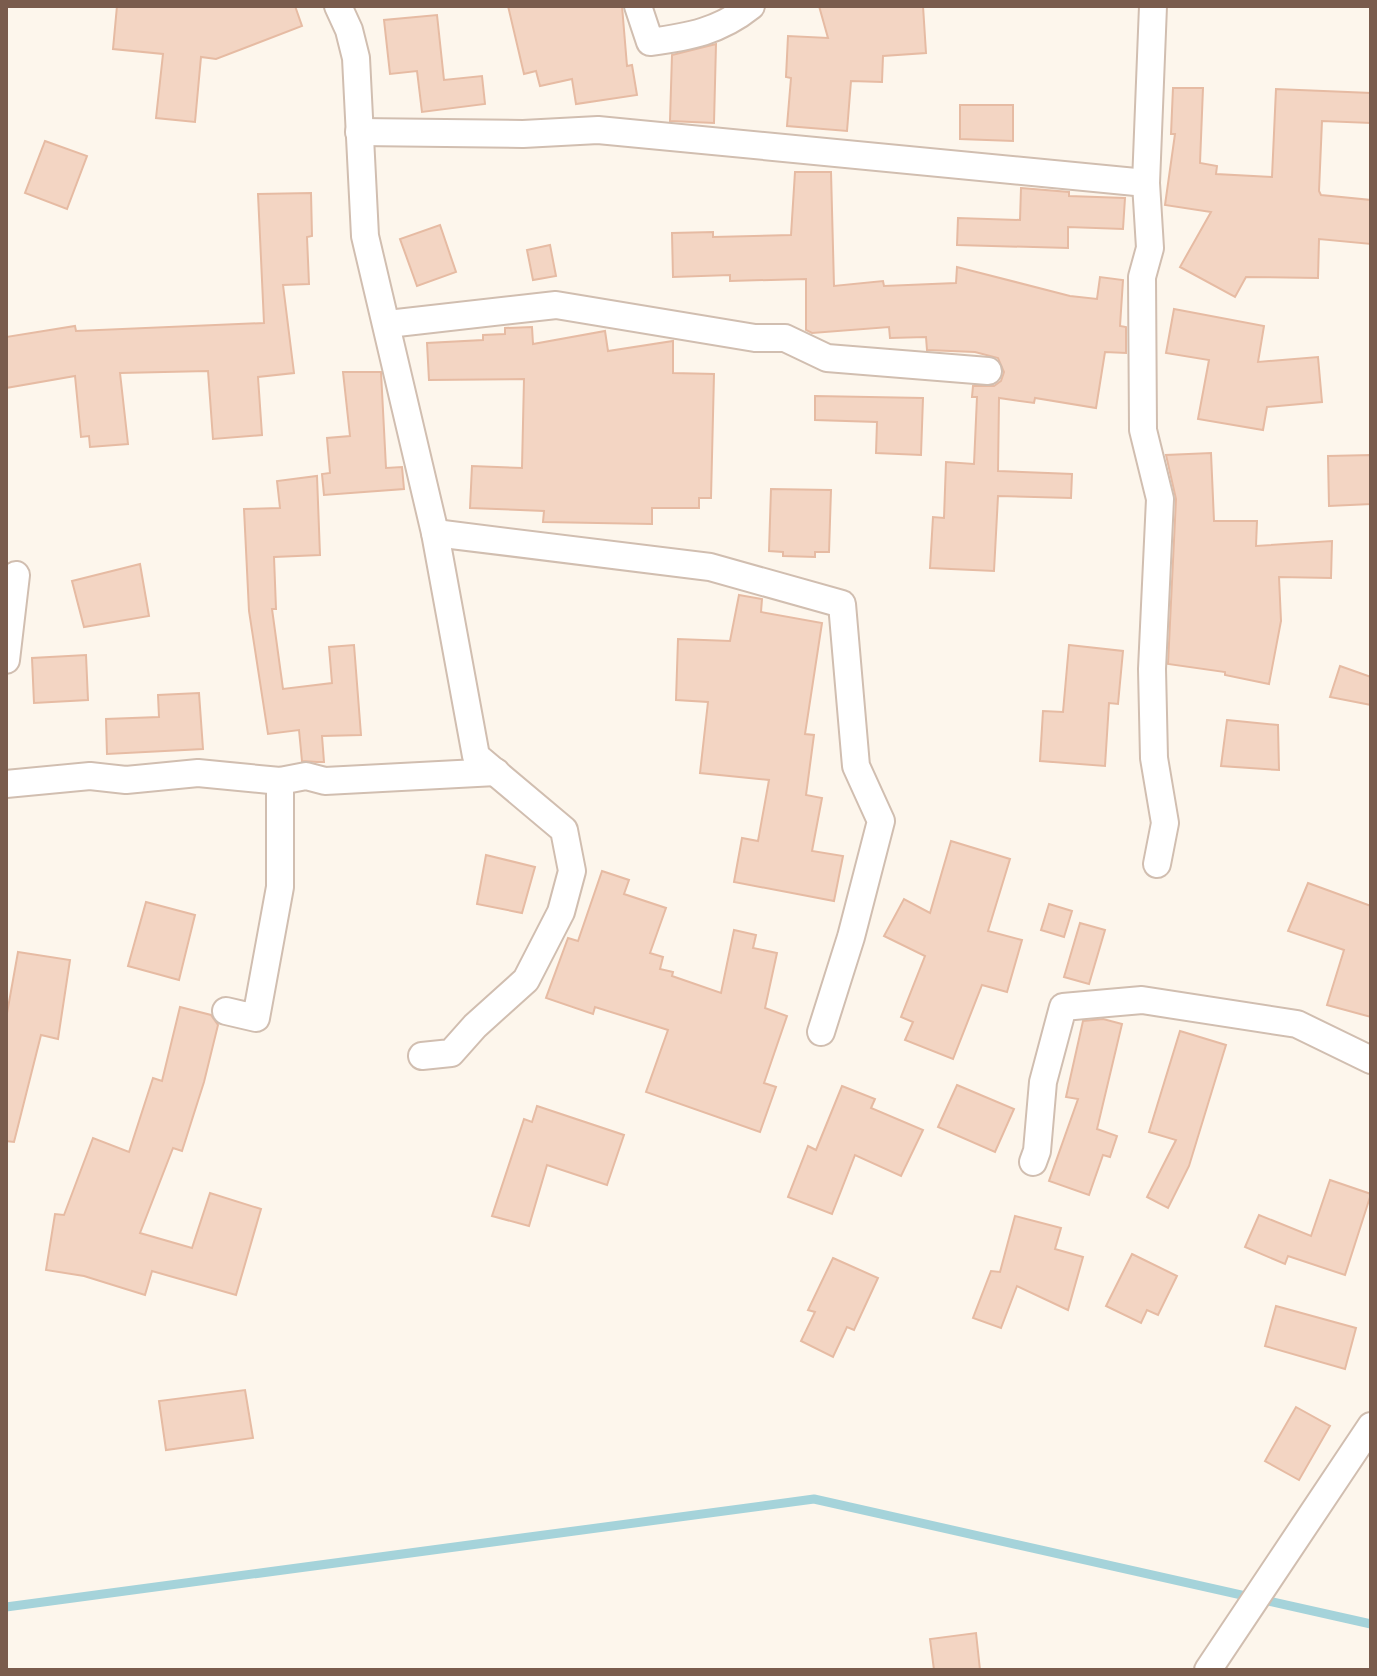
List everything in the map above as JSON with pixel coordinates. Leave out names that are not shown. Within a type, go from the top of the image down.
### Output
[{"type":"street","points":[[338,6],[349,30],[356,58],[365,236],[435,533],[476,756],[564,830],[572,871],[561,912],[526,980],[475,1026],[451,1053],[422,1056]]},
{"type":"street","points":[[638,6],[650,42],[691,37],[729,24],[751,6]]},
{"type":"street","points":[[1153,6],[1146,183],[1150,248],[1142,277],[1143,430],[1160,499],[1153,613],[1153,728],[1154,758],[1165,823],[1157,864]]},
{"type":"street","points":[[359,132],[523,134],[598,130],[1146,183]]},
{"type":"street","points":[[388,324],[556,305],[755,338],[785,338],[827,358],[988,371]]},
{"type":"street","points":[[435,533],[710,567],[842,604],[856,766],[881,821],[851,937],[821,1032]]},
{"type":"street","points":[[6,660],[16,575]]},
{"type":"street","points":[[6,784],[90,776],[126,780],[198,773],[280,781],[306,776],[325,781],[496,772]]},
{"type":"street","points":[[226,1011],[256,1018],[280,887],[280,781]]},
{"type":"street","points":[[1033,1162],[1037,1151],[1043,1082],[1063,1007],[1142,1000],[1297,1024],[1371,1060]]},
{"type":"street","points":[[1208,1670],[1371,1426]]},
{"type":"building","points":[[117,6],[295,6],[302,26],[216,59],[201,57],[195,122],[156,118],[163,54],[113,49]]},
{"type":"building","points":[[508,6],[622,6],[627,66],[632,65],[637,95],[576,104],[572,79],[540,86],[536,71],[524,74]]},
{"type":"building","points":[[819,6],[923,6],[926,53],[883,56],[882,82],[851,81],[847,131],[787,126],[791,78],[786,77],[788,36],[828,38]]},
{"type":"building","points":[[437,15],[444,80],[482,76],[485,104],[422,112],[417,71],[390,74],[384,20]]},
{"type":"building","points":[[716,44],[714,123],[670,121],[672,55]]},
{"type":"building","points":[[1173,88],[1203,88],[1200,163],[1217,166],[1216,174],[1272,177],[1276,89],[1371,93],[1371,123],[1322,121],[1319,191],[1321,195],[1371,200],[1371,244],[1319,239],[1318,278],[1246,277],[1235,297],[1180,267],[1211,212],[1165,205],[1175,134],[1171,134]]},
{"type":"building","points":[[960,105],[1013,105],[1013,141],[960,139]]},
{"type":"building","points":[[45,141],[87,156],[67,209],[25,193]]},
{"type":"building","points":[[795,172],[831,172],[834,286],[883,281],[884,286],[956,283],[957,267],[1070,296],[1097,299],[1100,277],[1123,280],[1120,326],[1126,327],[1126,353],[1105,352],[1096,408],[1035,398],[1034,403],[999,398],[998,471],[1072,474],[1071,498],[998,496],[994,571],[930,568],[933,517],[944,518],[946,462],[974,464],[977,397],[972,397],[973,386],[994,386],[1001,381],[1004,372],[998,358],[975,352],[927,350],[926,337],[890,338],[889,327],[812,333],[806,330],[806,279],[730,281],[730,275],[673,277],[672,233],[713,232],[713,237],[791,235]]},
{"type":"building","points":[[1021,188],[1069,192],[1069,196],[1125,198],[1123,229],[1068,227],[1068,248],[957,245],[958,218],[1020,220]]},
{"type":"building","points":[[311,193],[312,236],[307,237],[309,284],[283,285],[294,373],[258,377],[262,435],[213,439],[208,371],[120,373],[128,444],[90,447],[89,436],[81,437],[75,376],[6,388],[6,337],[75,326],[76,331],[264,323],[258,194]]},
{"type":"building","points":[[440,225],[456,272],[417,286],[400,239]]},
{"type":"building","points":[[550,245],[556,276],[533,280],[527,250]]},
{"type":"building","points":[[1174,309],[1264,326],[1258,362],[1318,357],[1322,402],[1267,407],[1263,430],[1198,419],[1209,360],[1166,353]]},
{"type":"building","points":[[532,327],[533,344],[605,331],[608,351],[673,341],[673,373],[714,374],[711,498],[699,498],[699,508],[652,508],[652,524],[543,522],[544,511],[470,508],[472,466],[522,468],[524,379],[429,380],[427,343],[483,340],[483,335],[505,334],[505,328]]},
{"type":"building","points":[[343,372],[381,372],[386,468],[402,467],[404,489],[324,495],[322,474],[330,473],[327,438],[350,436]]},
{"type":"building","points":[[815,396],[923,398],[921,455],[876,453],[877,422],[815,420]]},
{"type":"building","points":[[1211,453],[1214,521],[1257,521],[1256,546],[1332,541],[1331,578],[1279,577],[1281,621],[1269,684],[1225,675],[1225,672],[1168,664],[1176,499],[1166,455]]},
{"type":"building","points":[[1371,455],[1371,504],[1329,506],[1328,456]]},
{"type":"building","points":[[317,476],[320,555],[274,557],[276,609],[272,609],[283,689],[332,683],[329,647],[354,645],[361,735],[322,736],[324,762],[302,761],[299,730],[268,734],[249,611],[244,509],[280,508],[277,481]]},
{"type":"building","points":[[771,489],[831,490],[829,552],[815,552],[815,557],[783,556],[783,552],[769,551]]},
{"type":"building","points":[[140,564],[149,616],[84,627],[72,581]]},
{"type":"building","points":[[739,595],[762,599],[761,612],[822,623],[805,734],[814,735],[806,795],[822,798],[812,851],[843,856],[834,901],[734,882],[742,838],[758,841],[769,780],[700,773],[708,702],[676,700],[678,639],[730,641]]},
{"type":"building","points":[[1069,645],[1123,651],[1118,704],[1109,703],[1105,766],[1040,761],[1043,711],[1063,712]]},
{"type":"building","points":[[86,655],[88,700],[34,703],[32,658]]},
{"type":"building","points":[[1340,666],[1371,677],[1371,705],[1330,697]]},
{"type":"building","points":[[199,693],[203,749],[107,754],[106,719],[159,717],[158,695]]},
{"type":"building","points":[[1227,720],[1278,725],[1279,770],[1221,766]]},
{"type":"building","points":[[951,841],[1010,859],[988,931],[1022,940],[1007,992],[982,985],[953,1059],[905,1040],[913,1022],[901,1017],[925,956],[884,936],[904,899],[930,913]]},
{"type":"building","points":[[486,855],[535,867],[522,913],[477,904]]},
{"type":"building","points":[[602,871],[629,880],[624,894],[666,908],[650,953],[663,957],[660,969],[673,972],[672,976],[721,993],[734,930],[756,935],[753,948],[777,953],[765,1008],[787,1016],[764,1083],[776,1087],[760,1132],[646,1092],[668,1030],[595,1007],[593,1014],[546,998],[568,938],[578,941]]},
{"type":"building","points":[[1308,883],[1371,906],[1371,1017],[1327,1005],[1344,950],[1288,931]]},
{"type":"building","points":[[146,902],[195,915],[179,980],[128,966]]},
{"type":"building","points":[[1049,904],[1072,911],[1064,937],[1041,930]]},
{"type":"building","points":[[1080,923],[1105,930],[1089,984],[1064,977]]},
{"type":"building","points":[[18,952],[70,960],[58,1039],[41,1035],[14,1142],[6,1141],[6,1019]]},
{"type":"building","points":[[180,1007],[211,1015],[218,1025],[182,1151],[173,1148],[140,1233],[192,1248],[210,1193],[261,1209],[236,1295],[152,1271],[145,1295],[84,1276],[46,1270],[55,1214],[64,1215],[93,1138],[129,1152],[153,1078],[162,1081]]},
{"type":"building","points":[[1103,1019],[1122,1024],[1097,1129],[1117,1136],[1110,1157],[1103,1155],[1089,1195],[1049,1181],[1078,1099],[1066,1097],[1083,1021]]},
{"type":"building","points":[[1180,1031],[1226,1045],[1189,1166],[1168,1208],[1147,1197],[1176,1140],[1149,1132]]},
{"type":"building","points":[[957,1085],[1014,1109],[995,1152],[938,1127]]},
{"type":"building","points":[[842,1086],[875,1099],[871,1108],[923,1130],[901,1176],[855,1155],[832,1214],[788,1197],[808,1146],[816,1150]]},
{"type":"building","points":[[537,1106],[624,1135],[607,1185],[547,1165],[529,1226],[492,1216],[524,1119],[532,1122]]},
{"type":"building","points":[[1330,1180],[1371,1194],[1345,1275],[1288,1256],[1285,1264],[1245,1247],[1259,1215],[1311,1236]]},
{"type":"building","points":[[1015,1216],[1061,1228],[1055,1249],[1083,1257],[1068,1310],[1017,1286],[1001,1328],[973,1318],[991,1271],[1000,1272]]},
{"type":"building","points":[[1132,1254],[1177,1276],[1158,1315],[1147,1310],[1141,1323],[1106,1306]]},
{"type":"building","points":[[833,1258],[878,1278],[854,1330],[847,1327],[833,1357],[801,1341],[815,1312],[808,1310]]},
{"type":"building","points":[[1276,1306],[1356,1328],[1345,1369],[1265,1346]]},
{"type":"building","points":[[245,1390],[253,1438],[166,1450],[159,1401]]},
{"type":"building","points":[[1296,1407],[1330,1426],[1299,1480],[1265,1461]]},
{"type":"building","points":[[976,1633],[980,1670],[934,1670],[930,1639]]},
{"type":"waterway","points":[[6,1607],[814,1499],[1371,1624]]}]
